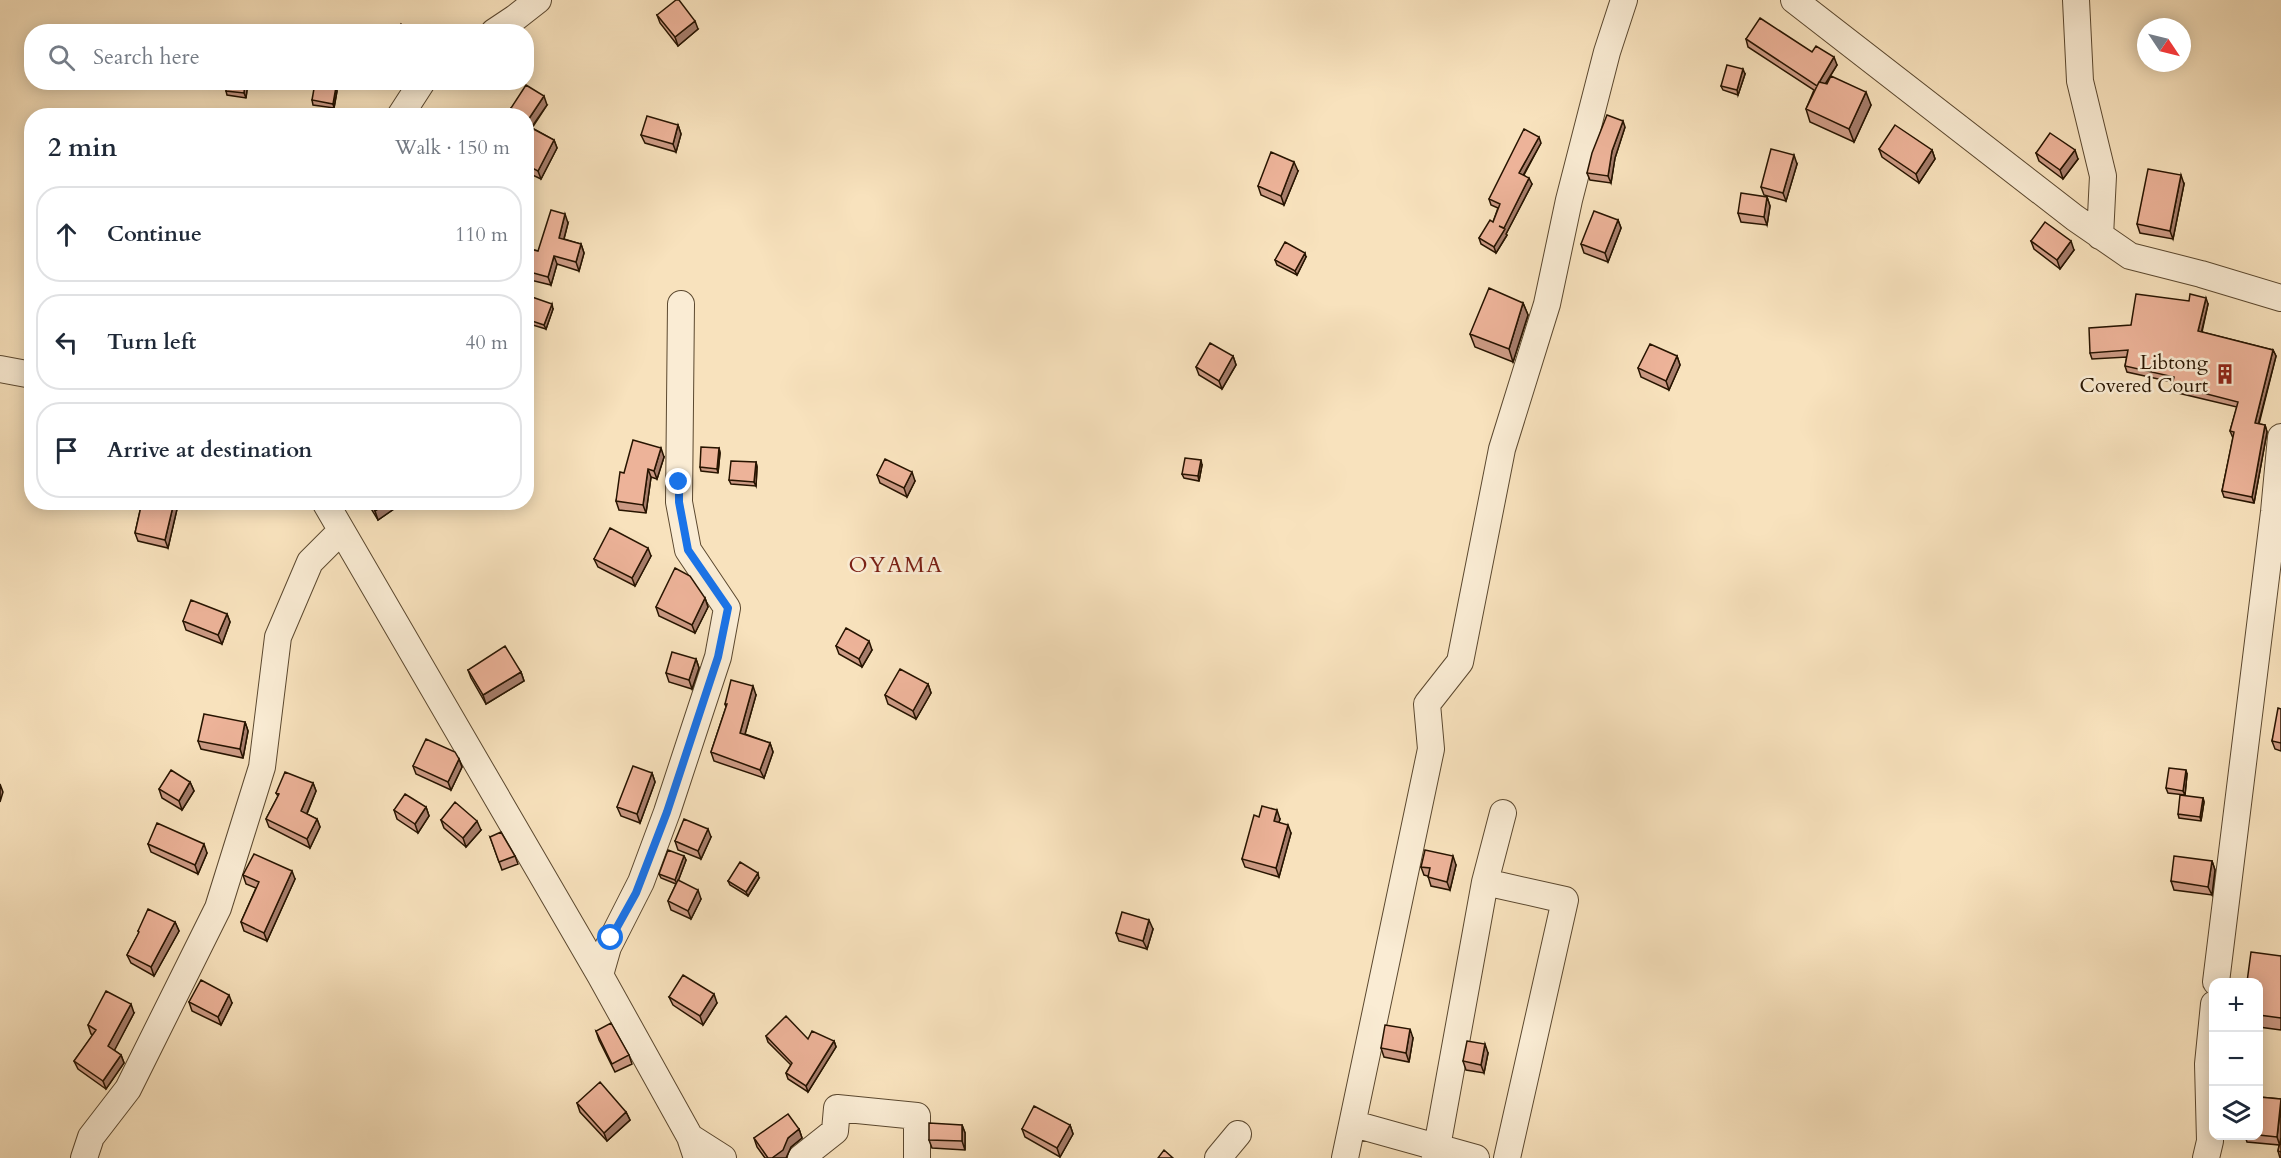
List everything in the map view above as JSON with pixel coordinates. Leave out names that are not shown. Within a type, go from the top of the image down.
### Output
[{"type":"street","points":[[506,24],[538,0]]},
{"type":"street","points":[[1345,1158],[1354,1124],[1431,749],[1427,704],[1460,662],[1502,449],[1547,304],[1572,189],[1607,52],[1624,0]]},
{"type":"street","points":[[1794,0],[2100,236],[2130,256],[2281,298]]},
{"type":"street","points":[[2076,0],[2080,81],[2103,176],[2100,236]]},
{"type":"street","points":[[405,108],[417,90]]},
{"type":"street","points":[[600,975],[608,946],[636,893],[667,812],[718,657],[728,608],[688,550],[679,502],[681,304]]},
{"type":"street","points":[[0,369],[24,374]]},
{"type":"street","points":[[2216,978],[2274,512],[2281,436]]},
{"type":"street","points":[[329,510],[600,975],[694,1147],[723,1158]]},
{"type":"street","points":[[84,1158],[91,1137],[128,1089],[218,908],[262,767],[278,637],[310,562],[341,531]]},
{"type":"street","points":[[1436,1153],[1485,882],[1503,813]]},
{"type":"street","points":[[1485,882],[1565,900],[1507,1158]]},
{"type":"street","points":[[2206,1158],[2210,1141],[2208,1064],[2211,1032]]},
{"type":"street","points":[[801,1158],[835,1131],[837,1108],[917,1116],[917,1158]]},
{"type":"street","points":[[1354,1124],[1436,1153],[1476,1158]]},
{"type":"street","points":[[1218,1158],[1238,1134]]},
{"type":"building","points":[[679,0],[695,21],[675,37],[657,15]]},
{"type":"building","points":[[1760,18],[1812,52],[1816,46],[1834,57],[1817,86],[1746,39]]},
{"type":"building","points":[[1727,65],[1743,69],[1737,90],[1721,86]]},
{"type":"building","points":[[1831,76],[1866,92],[1849,129],[1806,109],[1819,82],[1827,84]]},
{"type":"building","points":[[226,90],[244,90],[244,93]]},
{"type":"building","points":[[314,90],[335,90],[333,104],[312,100]]},
{"type":"building","points":[[523,90],[534,90],[544,96],[534,111],[534,108],[511,108]]},
{"type":"building","points":[[1607,115],[1623,121],[1612,151],[1608,176],[1587,173],[1592,153]]},
{"type":"building","points":[[647,116],[678,125],[673,144],[641,135]]},
{"type":"building","points":[[1895,125],[1932,150],[1916,174],[1879,149]]},
{"type":"building","points":[[534,129],[554,140],[538,171],[534,169]]},
{"type":"building","points":[[1524,129],[1539,137],[1519,173],[1529,178],[1504,228],[1499,226],[1505,229],[1494,247],[1479,238],[1490,220],[1493,222],[1500,204],[1489,199]]},
{"type":"building","points":[[2050,133],[2075,150],[2060,170],[2036,153]]},
{"type":"building","points":[[1771,149],[1794,155],[1783,193],[1761,187]]},
{"type":"building","points":[[1271,152],[1294,162],[1281,196],[1258,186]]},
{"type":"building","points":[[2148,169],[2181,175],[2170,231],[2137,224]]},
{"type":"building","points":[[1741,193],[1767,197],[1764,217],[1738,213]]},
{"type":"building","points":[[551,210],[565,214],[559,238],[581,244],[576,262],[554,256],[548,277],[534,273],[534,250],[538,251]]},
{"type":"building","points":[[1594,211],[1618,220],[1605,253],[1581,244]]},
{"type":"building","points":[[2045,222],[2071,241],[2057,260],[2031,241]]},
{"type":"building","points":[[1285,242],[1305,253],[1295,271],[1275,260]]},
{"type":"building","points":[[1489,288],[1523,303],[1509,349],[1470,334]]},
{"type":"building","points":[[2136,294],[2189,301],[2190,294],[2206,298],[2198,331],[2273,350],[2255,423],[2265,425],[2252,497],[2222,491],[2234,432],[2230,431],[2238,402],[2172,385],[2174,377],[2125,366],[2128,350],[2090,353],[2089,328],[2131,325]]},
{"type":"building","points":[[534,298],[552,304],[544,325],[534,322]]},
{"type":"building","points":[[1210,343],[1233,356],[1219,381],[1196,367]]},
{"type":"building","points":[[1650,344],[1677,356],[1666,381],[1638,368]]},
{"type":"building","points":[[633,440],[661,448],[654,471],[648,469],[643,505],[616,501],[620,472],[624,473]]},
{"type":"building","points":[[701,447],[719,448],[717,469],[700,467]]},
{"type":"building","points":[[1185,458],[1201,460],[1198,476],[1182,474]]},
{"type":"building","points":[[885,459],[912,472],[904,488],[877,475]]},
{"type":"building","points":[[731,461],[756,462],[754,482],[729,480]]},
{"type":"building","points":[[140,510],[172,510],[165,540],[135,533]]},
{"type":"building","points":[[610,528],[648,548],[632,578],[594,559]]},
{"type":"building","points":[[675,568],[690,576],[705,598],[692,625],[656,607]]},
{"type":"building","points":[[191,600],[227,614],[218,635],[183,621]]},
{"type":"building","points":[[846,628],[869,641],[859,659],[836,646]]},
{"type":"building","points":[[505,646],[521,672],[483,695],[468,670]]},
{"type":"building","points":[[672,652],[696,659],[689,680],[666,673]]},
{"type":"building","points":[[900,669],[928,684],[913,711],[885,695]]},
{"type":"building","points":[[731,680],[753,686],[740,733],[770,743],[760,770],[711,752],[727,704],[725,704]]},
{"type":"building","points":[[2278,708],[2281,709],[2281,743],[2272,741]]},
{"type":"building","points":[[204,714],[245,722],[240,749],[198,741]]},
{"type":"building","points":[[426,739],[455,752],[459,759],[448,782],[413,766]]},
{"type":"building","points":[[633,766],[652,773],[637,814],[617,807]]},
{"type":"building","points":[[2169,768],[2186,770],[2183,791],[2166,788]]},
{"type":"building","points":[[171,770],[190,782],[179,801],[159,789]]},
{"type":"building","points":[[285,772],[313,783],[301,811],[317,819],[307,839],[266,819],[279,794],[276,793]]},
{"type":"building","points":[[405,794],[426,807],[415,824],[394,810]]},
{"type":"building","points":[[2180,795],[2203,798],[2200,817],[2178,814]]},
{"type":"building","points":[[455,802],[477,821],[463,838],[441,820]]},
{"type":"building","points":[[1262,806],[1277,810],[1274,821],[1288,825],[1276,868],[1242,859],[1254,815],[1259,817]]},
{"type":"building","points":[[684,819],[708,829],[698,851],[675,841]]},
{"type":"building","points":[[157,823],[204,844],[195,865],[148,844]]},
{"type":"building","points":[[501,832],[515,856],[499,862],[490,837]]},
{"type":"building","points":[[668,850],[684,856],[675,880],[659,874]]},
{"type":"building","points":[[1425,850],[1453,856],[1447,882],[1428,877],[1430,868],[1421,867]]},
{"type":"building","points":[[254,854],[292,871],[264,933],[241,922],[259,882],[243,875]]},
{"type":"building","points":[[2174,856],[2212,861],[2208,887],[2171,881]]},
{"type":"building","points":[[740,862],[758,873],[746,892],[728,881]]},
{"type":"building","points":[[678,880],[698,890],[688,911],[668,901]]},
{"type":"building","points":[[148,909],[175,922],[151,967],[127,955]]},
{"type":"building","points":[[1122,912],[1149,920],[1143,941],[1116,933]]},
{"type":"building","points":[[2251,952],[2281,956],[2281,1018],[2263,1016],[2263,978],[2248,978]]},
{"type":"building","points":[[683,975],[714,994],[700,1016],[669,997]]},
{"type":"building","points":[[201,980],[229,995],[218,1017],[189,1002]]},
{"type":"building","points":[[106,991],[131,1004],[108,1046],[121,1055],[103,1081],[74,1061],[96,1030],[88,1025]]},
{"type":"building","points":[[786,1016],[808,1039],[812,1031],[834,1041],[806,1086],[786,1073],[792,1063],[766,1036]]},
{"type":"building","points":[[611,1023],[629,1055],[612,1064],[596,1031]]},
{"type":"building","points":[[1385,1025],[1410,1029],[1406,1053],[1381,1048]]},
{"type":"building","points":[[1467,1041],[1485,1044],[1481,1065],[1463,1061]]},
{"type":"building","points":[[600,1082],[626,1112],[604,1133],[577,1103]]},
{"type":"building","points":[[2263,1097],[2281,1099],[2277,1137],[2263,1135]]},
{"type":"building","points":[[1034,1106],[1070,1125],[1057,1148],[1022,1129]]},
{"type":"building","points":[[788,1114],[799,1129],[788,1138],[783,1150],[772,1158],[768,1158],[754,1138]]},
{"type":"building","points":[[929,1123],[962,1125],[962,1141],[929,1140]]},
{"type":"building","points":[[1164,1150],[1173,1158],[1158,1158]]},
{"type":"place","name":"Libtong Covered Court","points":[[2225,374]]},
{"type":"district","name":"OYAMA","points":[[896,564]]},
{"type":"route","points":[[611,938],[631,905],[667,812],[718,657],[728,608],[688,550],[679,502],[679,482]]}]
